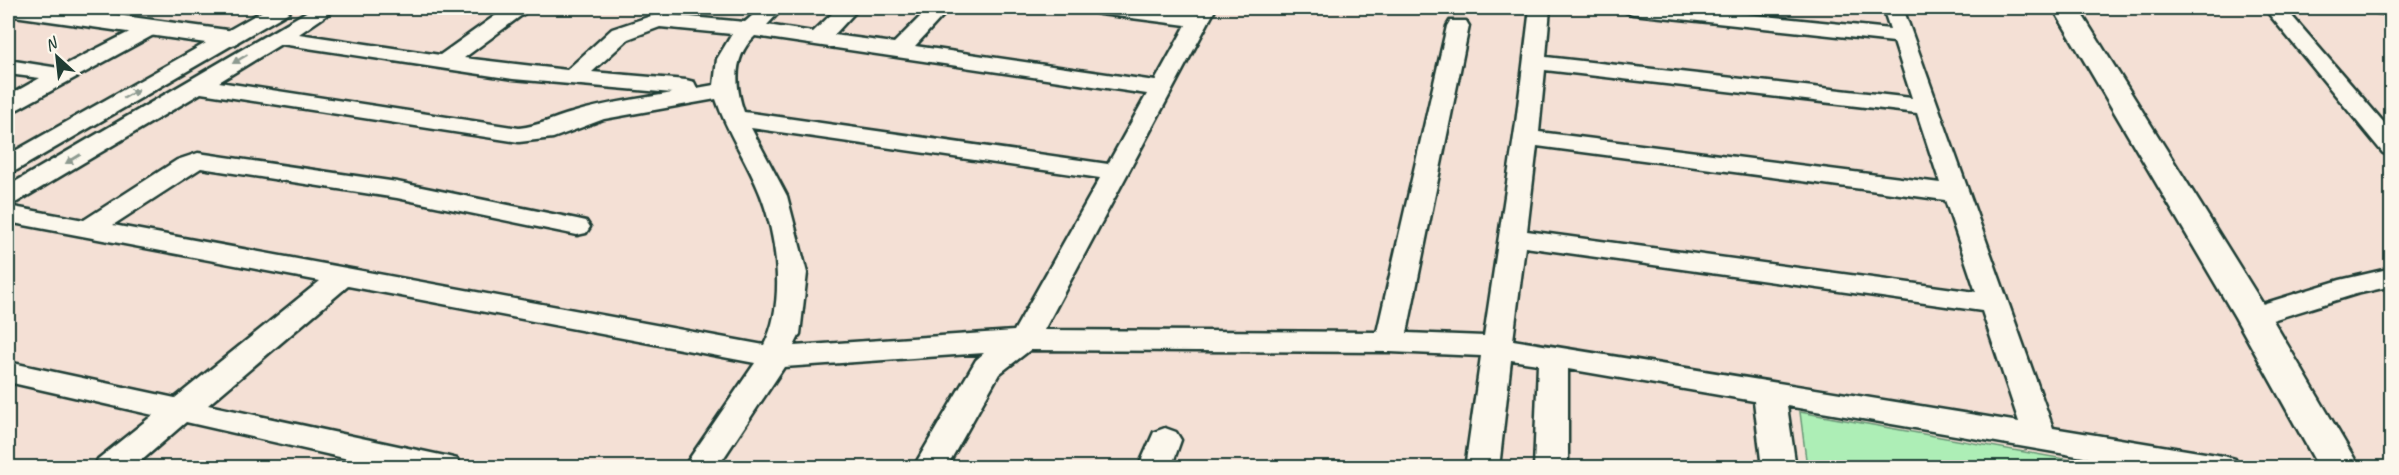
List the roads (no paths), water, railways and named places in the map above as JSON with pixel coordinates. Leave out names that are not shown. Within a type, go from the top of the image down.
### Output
[{"type":"street","points":[[14,8],[151,27],[235,29],[262,8]]},
{"type":"street","points":[[8,14],[19,8]]},
{"type":"street","points":[[8,165],[235,29],[282,8]]},
{"type":"street","points":[[8,197],[327,8]]},
{"type":"street","points":[[444,62],[519,8]]},
{"type":"street","points":[[699,468],[775,357],[784,334],[793,273],[774,196],[734,118],[725,90],[728,59],[741,37],[773,8]]},
{"type":"street","points":[[818,39],[849,8]]},
{"type":"street","points":[[899,51],[940,8]]},
{"type":"street","points":[[928,468],[987,367],[1000,355],[1024,340],[1202,14],[1100,8]]},
{"type":"street","points":[[1482,468],[1495,347],[1528,138],[1540,8]]},
{"type":"street","points":[[1633,8],[1903,37]]},
{"type":"street","points":[[1893,8],[2040,438]]},
{"type":"street","points":[[2065,8],[2253,316],[2340,468]]},
{"type":"street","points":[[2274,8],[2391,148]]},
{"type":"street","points":[[2379,8],[2391,9]]},
{"type":"street","points":[[574,76],[620,34],[658,20],[750,29],[1163,89]]},
{"type":"street","points":[[1390,342],[1458,26]]},
{"type":"street","points":[[8,105],[151,27]]},
{"type":"street","points":[[277,37],[513,72],[725,90]]},
{"type":"street","points":[[1536,62],[1926,107]]},
{"type":"street","points":[[8,67],[62,75]]},
{"type":"street","points":[[196,85],[519,135],[544,133],[579,118],[604,112],[725,90]]},
{"type":"street","points":[[734,118],[1117,173]]},
{"type":"street","points":[[1528,138],[1955,193]]},
{"type":"street","points":[[89,229],[186,165],[198,160],[397,190],[577,227]]},
{"type":"street","points":[[8,214],[775,357],[1024,340],[1390,342],[1495,347],[2223,468]]},
{"type":"street","points":[[1513,237],[1992,303]]},
{"type":"street","points":[[110,468],[342,277]]},
{"type":"street","points":[[2253,316],[2350,286],[2391,277]]},
{"type":"street","points":[[1551,468],[1553,358]]},
{"type":"street","points":[[8,372],[445,468]]},
{"type":"street","points":[[1769,393],[1779,468]]}]
